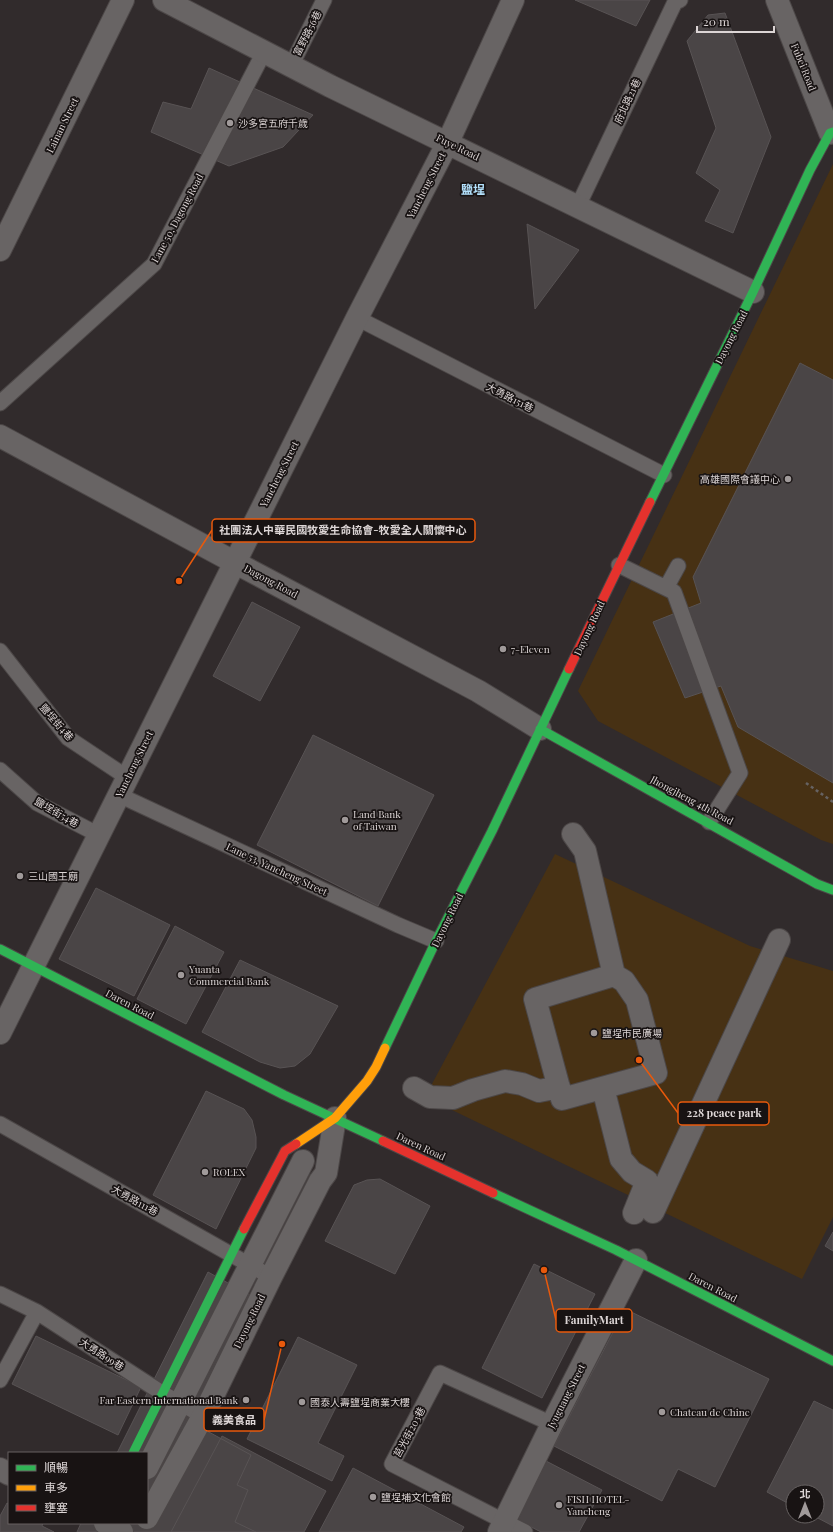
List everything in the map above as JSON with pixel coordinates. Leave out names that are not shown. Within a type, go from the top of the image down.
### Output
[{"type":"street","name":"Lainan Street","points":[[0,250],[123,0]]},
{"type":"street","name":"Fuye Road","points":[[164,0],[291,66],[753,292]]},
{"type":"street","name":"Yancheng Street","points":[[0,1033],[234,562],[448,142],[513,0]]},
{"type":"street","name":"Fubei Road","points":[[777,0],[832,133]]},
{"type":"street","name":"Dayong Road","points":[[134,1452],[171,1399],[231,1254],[285,1151],[335,1118],[367,1081],[376,1067],[753,292],[810,170],[832,133]]},
{"type":"street","name":"Dagong Road","points":[[0,436],[478,691],[540,729]]},
{"type":"street","name":"Jhongjheng 4th Road","points":[[540,729],[709,822],[817,884],[833,890]]},
{"type":"street","points":[[573,834],[585,851],[614,976]]},
{"type":"street","points":[[603,1088],[621,1158],[632,1172],[647,1181],[643,1213],[779,940]]},
{"type":"street","name":"Daren Road","points":[[0,949],[284,1095],[636,1260],[833,1361]]},
{"type":"street","points":[[614,976],[624,981],[637,1000],[656,1073],[562,1099],[559,1087],[535,999],[614,976]]},
{"type":"street","points":[[414,1088],[430,1096],[453,1098],[473,1090],[505,1081],[522,1084],[539,1091],[559,1087]]},
{"type":"street","name":"Dayong Road","points":[[148,1516],[203,1416],[271,1277],[320,1181],[326,1173],[335,1118]]},
{"type":"street","points":[[148,1465],[171,1399],[251,1264],[303,1161]]},
{"type":"street","name":"Jyuguang Street","points":[[501,1527],[636,1260]]},
{"type":"street","points":[[93,1532],[113,1527]]},
{"type":"lane","name":"富野路56巷","points":[[291,66],[324,0]]},
{"type":"lane","name":"府北路21巷","points":[[578,206],[675,2],[680,0]]},
{"type":"lane","name":"Lane 50, Dagong Road","points":[[0,402],[154,264],[264,52]]},
{"type":"lane","name":"大勇路151巷","points":[[357,318],[664,475]]},
{"type":"lane","points":[[619,565],[674,592],[740,773],[709,822]]},
{"type":"lane","points":[[666,588],[678,566]]},
{"type":"lane","name":"鹽埕街4巷","points":[[0,651],[68,738],[123,786]]},
{"type":"lane","name":"鹽埕街54巷","points":[[0,770],[37,803],[99,835]]},
{"type":"lane","name":"Lane 53, Yancheng Street","points":[[123,786],[398,925],[436,942]]},
{"type":"lane","name":"大勇路111巷","points":[[0,1124],[251,1264],[271,1277]]},
{"type":"lane","name":"大勇路99巷","points":[[0,1294],[36,1312],[171,1399],[203,1416]]},
{"type":"lane","points":[[0,1380],[36,1312]]},
{"type":"lane","name":"莒光街203巷","points":[[501,1527],[392,1464],[440,1374],[552,1424]]},
{"type":"lane","points":[[501,1527],[525,1532]]},
{"type":"path","points":[[806,783],[833,802]]},
{"type":"shaded area","points":[[833,164],[833,844],[821,840],[598,721],[578,691]]},
{"type":"shaded area","points":[[555,854],[750,946],[833,971],[833,1217],[802,1279],[425,1097]]},
{"type":"building","points":[[575,0],[650,0],[636,26]]},
{"type":"building","points":[[725,13],[771,137],[733,233],[705,221],[720,190],[696,173],[716,128],[687,41],[708,15]]},
{"type":"building","name":"沙多宮五府千歲","points":[[209,68],[313,115],[283,147],[229,166],[151,132],[163,102],[191,109]]},
{"type":"building","points":[[527,224],[579,250],[535,309]]},
{"type":"building","name":"高雄國際會議中心","points":[[800,363],[833,380],[833,783],[738,727],[721,686],[685,698],[653,622],[701,603],[693,577]]},
{"type":"building","points":[[252,602],[300,627],[260,701],[213,676]]},
{"type":"building","name":"Land Bank of Taiwan","points":[[313,735],[434,795],[378,906],[257,845]]},
{"type":"building","points":[[96,888],[170,925],[134,996],[59,959]]},
{"type":"building","name":"Yuanta Commercial Bank","points":[[175,926],[224,952],[186,1024],[137,999]]},
{"type":"building","points":[[240,960],[338,1006],[310,1054],[295,1066],[280,1068],[260,1062],[202,1032]]},
{"type":"building","name":"ROLEX","points":[[206,1091],[244,1109],[252,1120],[256,1137],[256,1148],[216,1229],[153,1195]]},
{"type":"building","points":[[380,1179],[430,1206],[395,1274],[325,1241],[354,1185],[367,1180]]},
{"type":"building","points":[[833,1232],[833,1251],[825,1246]]},
{"type":"building","points":[[534,1264],[595,1294],[542,1398],[482,1368]]},
{"type":"building","points":[[208,1272],[268,1305],[207,1431],[251,1455],[237,1485],[248,1490],[235,1522],[256,1532],[77,1532],[81,1524],[148,1524],[148,1452],[118,1452]]},
{"type":"building","name":"Chateau de Chine","points":[[625,1309],[769,1379],[715,1487],[678,1469],[662,1501],[554,1446]]},
{"type":"building","points":[[36,1336],[141,1387],[118,1435],[12,1384]]},
{"type":"building","name":"國泰人壽鹽埕商業大樓","points":[[298,1337],[357,1365],[318,1443],[344,1456],[332,1481],[247,1439]]},
{"type":"building","points":[[814,1401],[833,1410],[833,1526],[825,1522],[825,1484],[785,1484],[785,1502],[767,1492]]},
{"type":"building","points":[[222,1436],[326,1491],[304,1532],[171,1532]]},
{"type":"building","name":"FISH HOTEL- Yancheng","points":[[546,1461],[602,1490],[579,1532],[541,1532],[516,1519]]},
{"type":"building","name":"鹽埕埔文化會館","points":[[353,1468],[464,1527],[461,1532],[319,1532]]},
{"type":"building","points":[[7,1503],[8,1524],[43,1524],[42,1526],[54,1532],[0,1532],[0,1516]]},
{"type":"traffic: fast","points":[[650,502],[753,292],[810,170],[830,133],[833,132]]},
{"type":"traffic: fast","points":[[385,1048],[436,941],[492,831],[569,669]]},
{"type":"traffic: fast","points":[[540,729],[817,884],[833,890]]},
{"type":"traffic: fast","points":[[0,949],[284,1095],[383,1141]]},
{"type":"traffic: fast","points":[[493,1193],[616,1250],[833,1361]]},
{"type":"traffic: fast","points":[[133,1452],[244,1229]]},
{"type":"traffic: slow","points":[[296,1144],[335,1118],[367,1081],[385,1048]]},
{"type":"traffic: jam","points":[[569,669],[650,502]]},
{"type":"traffic: jam","points":[[383,1141],[493,1193]]},
{"type":"traffic: jam","points":[[244,1229],[285,1151],[296,1144]]},
{"type":"place","name":"沙多宮五府千歲","points":[[230,123]]},
{"type":"place","name":"高雄國際會議中心","points":[[788,479]]},
{"type":"place","name":"社團法人中華民國牧愛生命協會-牧愛全人關懷中心","points":[[179,581]]},
{"type":"place","name":"7-Eleven","points":[[503,649]]},
{"type":"place","name":"Land Bank of Taiwan","points":[[345,820]]},
{"type":"place","name":"三山國王廟","points":[[20,876]]},
{"type":"place","name":"Yuanta Commercial Bank","points":[[181,975]]},
{"type":"place","name":"鹽埕市民廣場","points":[[594,1033]]},
{"type":"place","name":"228 peace park","points":[[639,1060]]},
{"type":"place","name":"ROLEX","points":[[205,1172]]},
{"type":"place","name":"FamilyMart","points":[[544,1270]]},
{"type":"place","name":"義美食品","points":[[282,1344]]},
{"type":"place","name":"Far Eastern International Bank","points":[[246,1400]]},
{"type":"place","name":"國泰人壽鹽埕商業大樓","points":[[302,1402]]},
{"type":"place","name":"Chateau de Chine","points":[[662,1412]]},
{"type":"place","name":"鹽埕埔文化會館","points":[[373,1497]]},
{"type":"place","name":"FISH HOTEL- Yancheng","points":[[559,1505]]},
{"type":"district","name":"鹽埕","points":[[473,190]]}]
